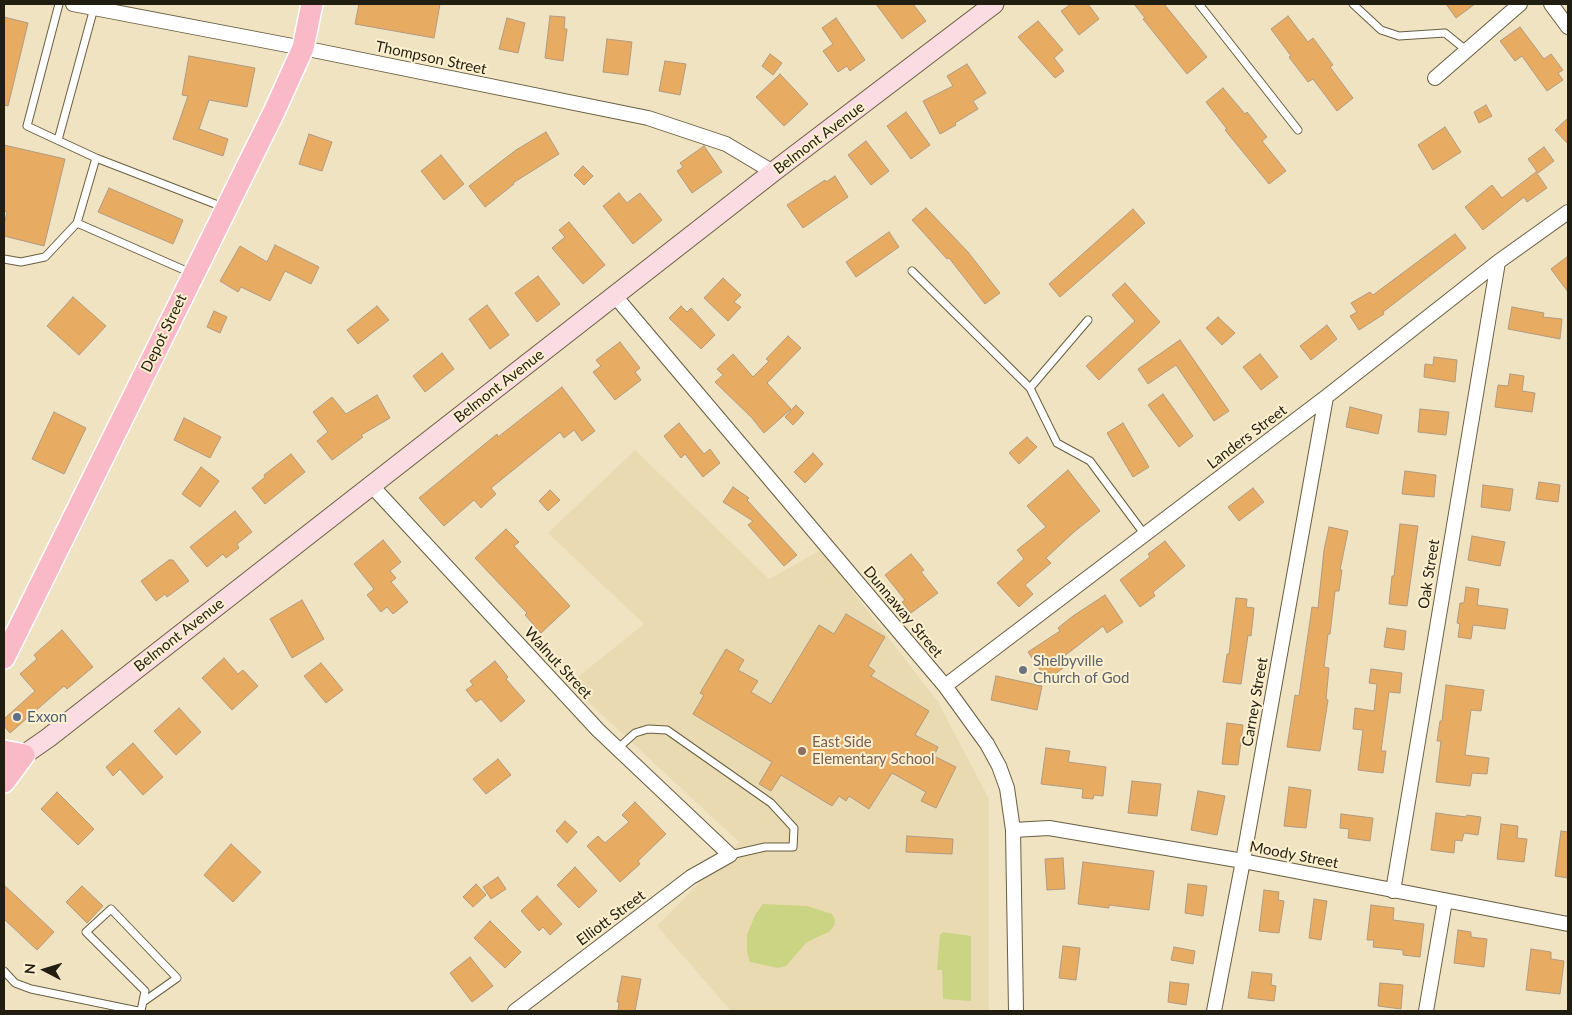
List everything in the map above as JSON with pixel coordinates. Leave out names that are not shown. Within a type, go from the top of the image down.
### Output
[{"type":"main road","name":"Depot Street","points":[[4,658],[274,112],[303,48],[312,4]]},
{"type":"main road","name":"Belmont Avenue","points":[[4,768],[14,753],[371,485],[773,172],[994,4]]},
{"type":"main road","points":[[4,782],[14,753]]},
{"type":"street","name":"Thompson Street","points":[[73,4],[303,48],[648,118],[726,144],[773,172]]},
{"type":"street","points":[[1435,78],[1520,4]]},
{"type":"street","points":[[1551,4],[1568,27]]},
{"type":"street","name":"Landers Street","points":[[945,686],[1326,397],[1498,262],[1568,212]]},
{"type":"street","name":"Oak Street","points":[[1393,891],[1498,262]]},
{"type":"street","name":"Dunnaway Street","points":[[615,296],[945,686],[987,744],[1008,788],[1013,830],[1016,1011]]},
{"type":"street","name":"Carney Street","points":[[1214,1011],[1243,861],[1326,397]]},
{"type":"street","name":"Walnut Street","points":[[371,485],[598,730],[730,855]]},
{"type":"street","name":"Moody Street","points":[[1013,830],[1049,828],[1243,861],[1568,924]]},
{"type":"street","name":"Elliott Street","points":[[515,1011],[691,877],[730,855]]},
{"type":"street","points":[[1426,1011],[1445,901]]},
{"type":"lane","points":[[60,4],[27,126],[96,158],[226,208]]},
{"type":"lane","points":[[1199,4],[1298,130]]},
{"type":"lane","points":[[1353,4],[1381,30],[1399,36],[1445,33],[1466,50]]},
{"type":"lane","points":[[58,140],[94,8]]},
{"type":"lane","points":[[4,259],[21,262],[45,257],[77,223],[96,158]]},
{"type":"lane","points":[[77,223],[193,274]]},
{"type":"lane","points":[[912,271],[1030,388],[1057,443],[1090,461],[1144,535]]},
{"type":"lane","points":[[1030,388],[1088,320]]},
{"type":"lane","points":[[617,748],[635,733],[648,729],[667,730],[771,803],[794,828],[793,847],[765,847],[730,855]]},
{"type":"lane","points":[[4,971],[15,983],[31,989],[140,1011],[145,991],[86,932],[111,909],[177,978],[143,1002]]},
{"type":"shaded area","name":"East Side Elementary School","points":[[635,450],[769,579],[821,550],[938,702],[989,799],[989,1011],[731,1011],[657,926],[739,842],[569,684],[644,624],[548,533]]},
{"type":"green space","points":[[763,904],[807,906],[832,914],[835,920],[834,926],[829,932],[806,943],[786,966],[778,968],[750,962],[747,951],[747,935],[755,915]]},
{"type":"green space","points":[[942,932],[971,936],[971,1001],[943,999],[942,970],[937,970],[940,934]]},
{"type":"building","points":[[359,4],[440,4],[434,38],[355,24]]},
{"type":"building","points":[[876,4],[913,4],[926,21],[902,39]]},
{"type":"building","points":[[1071,4],[1088,4],[1099,19],[1079,35],[1061,11]]},
{"type":"building","points":[[1134,4],[1164,4],[1207,57],[1187,74],[1143,19],[1145,18]]},
{"type":"building","points":[[1446,4],[1475,4],[1456,18]]},
{"type":"building","points":[[550,16],[565,17],[564,29],[567,29],[563,61],[545,58]]},
{"type":"building","points":[[1288,16],[1308,42],[1313,38],[1333,65],[1330,67],[1353,98],[1337,111],[1313,79],[1308,82],[1271,29]]},
{"type":"building","points":[[4,17],[28,23],[8,106],[4,105]]},
{"type":"building","points":[[507,18],[525,23],[518,53],[499,49]]},
{"type":"building","points":[[836,18],[865,60],[850,71],[847,66],[838,72],[823,51],[833,44],[822,28]]},
{"type":"building","points":[[1038,21],[1063,50],[1054,58],[1064,71],[1055,78],[1018,37]]},
{"type":"building","points":[[1520,27],[1544,59],[1551,54],[1563,70],[1558,73],[1563,80],[1547,91],[1522,56],[1515,61],[1500,41]]},
{"type":"building","points":[[607,39],[632,42],[628,75],[603,72]]},
{"type":"building","points":[[770,54],[782,63],[773,75],[762,66]]},
{"type":"building","points":[[189,56],[255,68],[247,107],[209,100],[199,129],[228,139],[223,156],[173,139],[188,96],[182,95]]},
{"type":"building","points":[[665,61],[686,64],[680,95],[659,91]]},
{"type":"building","points":[[967,64],[986,93],[973,101],[978,109],[940,134],[923,101],[953,86],[947,76]]},
{"type":"building","points":[[780,74],[808,104],[784,126],[756,97]]},
{"type":"building","points":[[1223,88],[1245,114],[1247,112],[1267,137],[1262,141],[1286,171],[1269,184],[1225,130],[1227,129],[1206,102]]},
{"type":"building","points":[[1486,105],[1492,116],[1479,123],[1474,112]]},
{"type":"building","points":[[906,112],[930,145],[911,159],[887,126]]},
{"type":"building","points":[[1568,118],[1568,144],[1555,130]]},
{"type":"building","points":[[1445,127],[1461,152],[1433,170],[1418,145]]},
{"type":"building","points":[[546,132],[559,154],[513,183],[485,207],[469,186],[516,150]]},
{"type":"building","points":[[309,134],[332,142],[322,171],[299,164]]},
{"type":"building","points":[[866,141],[889,171],[871,185],[848,155]]},
{"type":"building","points":[[4,145],[65,159],[44,246],[4,236],[7,212],[4,211]]},
{"type":"building","points":[[704,146],[722,172],[692,193],[677,171],[683,167],[680,163]]},
{"type":"building","points":[[1544,147],[1554,161],[1538,173],[1528,159]]},
{"type":"building","points":[[441,155],[464,184],[444,200],[421,171]]},
{"type":"building","points":[[583,166],[593,176],[584,185],[574,175]]},
{"type":"building","points":[[1536,172],[1547,188],[1527,202],[1524,197],[1483,230],[1465,207],[1492,185],[1502,198]]},
{"type":"building","points":[[835,176],[848,197],[803,228],[787,205],[825,180],[826,182]]},
{"type":"building","points":[[109,188],[183,220],[173,244],[98,212]]},
{"type":"building","points":[[619,193],[627,203],[640,193],[662,220],[633,244],[603,206]]},
{"type":"building","points":[[926,208],[968,252],[1000,293],[985,304],[949,258],[947,259],[912,220]]},
{"type":"building","points":[[1133,209],[1145,223],[1060,297],[1049,284]]},
{"type":"building","points":[[569,222],[605,265],[583,284],[552,248],[565,237],[559,230]]},
{"type":"building","points":[[889,232],[899,247],[856,277],[846,262]]},
{"type":"building","points":[[1455,234],[1466,248],[1383,312],[1384,314],[1359,330],[1350,316],[1357,312],[1351,303],[1370,292],[1373,295]]},
{"type":"building","points":[[275,245],[319,267],[311,284],[285,271],[270,301],[241,287],[238,292],[220,281],[240,246],[267,262]]},
{"type":"building","points":[[1568,256],[1568,292],[1551,269]]},
{"type":"building","points":[[538,276],[560,304],[537,322],[515,293]]},
{"type":"building","points":[[723,278],[741,295],[734,302],[741,307],[728,321],[704,298]]},
{"type":"building","points":[[1125,283],[1160,322],[1099,380],[1086,366],[1135,321],[1112,295]]},
{"type":"building","points":[[73,297],[106,326],[79,355],[47,326]]},
{"type":"building","points":[[487,305],[509,335],[490,349],[469,319]]},
{"type":"building","points":[[377,306],[389,320],[358,344],[347,330]]},
{"type":"building","points":[[681,306],[687,312],[691,308],[715,335],[701,349],[669,318]]},
{"type":"building","points":[[1512,307],[1544,313],[1543,317],[1562,319],[1560,339],[1508,329]]},
{"type":"building","points":[[214,311],[227,317],[220,333],[207,327]]},
{"type":"building","points":[[1218,317],[1235,333],[1222,345],[1206,328]]},
{"type":"building","points":[[1327,325],[1337,339],[1311,360],[1300,346]]},
{"type":"building","points":[[788,336],[801,348],[767,383],[791,409],[764,433],[752,418],[715,382],[723,375],[717,369],[733,354],[753,377],[769,361],[766,359]]},
{"type":"building","points":[[1180,340],[1229,411],[1214,421],[1176,365],[1148,384],[1138,369]]},
{"type":"building","points":[[620,342],[640,368],[635,372],[641,380],[615,400],[593,372],[601,366],[596,360]]},
{"type":"building","points":[[442,353],[454,369],[425,392],[413,376]]},
{"type":"building","points":[[1260,354],[1278,377],[1261,390],[1243,367]]},
{"type":"building","points":[[1434,357],[1457,360],[1455,382],[1424,377],[1425,364],[1433,365]]},
{"type":"building","points":[[1510,374],[1524,376],[1522,391],[1535,393],[1532,412],[1495,407],[1498,385],[1508,386]]},
{"type":"building","points":[[562,387],[595,431],[582,441],[574,430],[564,438],[560,432],[491,488],[496,494],[481,508],[474,500],[444,526],[419,498],[497,434],[498,437]]},
{"type":"building","points":[[1163,394],[1193,436],[1179,447],[1148,405]]},
{"type":"building","points":[[377,395],[390,418],[361,435],[363,437],[332,460],[317,441],[328,432],[313,412],[332,397],[346,414]]},
{"type":"building","points":[[796,405],[804,413],[793,425],[785,417]]},
{"type":"building","points":[[1350,407],[1382,415],[1378,434],[1346,427]]},
{"type":"building","points":[[1420,409],[1449,412],[1446,435],[1418,432]]},
{"type":"building","points":[[54,412],[86,428],[64,474],[32,459]]},
{"type":"building","points":[[184,418],[221,437],[210,458],[174,440]]},
{"type":"building","points":[[679,423],[704,454],[710,449],[720,463],[703,477],[685,454],[681,458],[664,436]]},
{"type":"building","points":[[1123,423],[1149,467],[1133,477],[1107,433]]},
{"type":"building","points":[[1027,437],[1037,447],[1019,464],[1009,453]]},
{"type":"building","points":[[813,453],[823,464],[805,483],[794,472]]},
{"type":"building","points":[[291,454],[305,472],[265,504],[252,488],[265,477],[264,475]]},
{"type":"building","points":[[201,467],[219,481],[200,507],[182,494]]},
{"type":"building","points":[[1068,470],[1100,511],[1046,558],[1051,563],[1025,585],[1033,594],[1019,607],[997,583],[1024,559],[1017,550],[1046,527],[1027,506]]},
{"type":"building","points":[[1405,471],[1436,475],[1434,497],[1402,494]]},
{"type":"building","points":[[1539,482],[1560,485],[1558,502],[1536,499]]},
{"type":"building","points":[[1483,485],[1513,489],[1510,511],[1481,507]]},
{"type":"building","points":[[733,487],[749,498],[747,500],[797,555],[784,566],[748,525],[753,521],[723,502]]},
{"type":"building","points":[[1253,488],[1264,502],[1239,521],[1228,507]]},
{"type":"building","points":[[550,490],[560,500],[548,511],[539,501]]},
{"type":"building","points":[[235,511],[252,532],[237,544],[239,548],[226,558],[223,554],[207,567],[190,547]]},
{"type":"building","points":[[1400,524],[1418,526],[1407,606],[1389,604]]},
{"type":"building","points":[[1329,527],[1348,531],[1340,570],[1342,570],[1339,591],[1335,591],[1330,634],[1328,634],[1324,667],[1329,668],[1326,699],[1328,700],[1320,751],[1287,747],[1295,695],[1299,696],[1312,607],[1318,608],[1324,550]]},
{"type":"building","points":[[506,529],[519,542],[514,546],[570,606],[541,633],[525,615],[527,613],[475,558]]},
{"type":"building","points":[[1472,536],[1505,542],[1500,566],[1468,560]]},
{"type":"building","points":[[383,540],[401,562],[390,571],[396,578],[391,582],[408,602],[393,614],[387,607],[381,612],[367,595],[374,589],[354,564]]},
{"type":"building","points":[[1165,541],[1185,566],[1153,592],[1155,596],[1140,607],[1120,580],[1150,557],[1148,554]]},
{"type":"building","points":[[911,554],[924,570],[921,572],[938,593],[911,613],[902,602],[905,600],[885,575]]},
{"type":"building","points":[[169,560],[173,560],[189,581],[167,597],[165,594],[156,601],[141,581]]},
{"type":"building","points":[[1466,587],[1479,589],[1477,605],[1508,609],[1505,629],[1473,625],[1471,639],[1458,637],[1460,624],[1457,623],[1460,603],[1464,603]]},
{"type":"building","points":[[1105,595],[1123,622],[1107,633],[1103,626],[1058,661],[1063,668],[1047,680],[1028,652],[1060,631],[1058,628],[1073,616]]},
{"type":"building","points":[[1236,598],[1247,599],[1246,607],[1254,608],[1251,636],[1248,635],[1241,684],[1223,682],[1227,654],[1229,654]]},
{"type":"building","points":[[302,600],[324,639],[292,658],[270,619]]},
{"type":"building","points":[[846,614],[885,637],[868,666],[875,671],[871,676],[929,711],[915,735],[938,747],[934,756],[956,767],[936,808],[921,801],[926,792],[892,773],[869,809],[849,796],[846,801],[839,796],[832,806],[781,775],[771,791],[759,784],[772,762],[693,714],[704,695],[700,693],[726,649],[744,660],[738,670],[758,681],[751,692],[771,704],[819,625],[834,634]]},
{"type":"building","points":[[1387,628],[1406,631],[1404,650],[1384,647]]},
{"type":"building","points":[[62,630],[93,667],[67,689],[64,686],[10,733],[4,726],[4,719],[35,691],[20,674],[37,659],[34,655]]},
{"type":"building","points":[[224,658],[238,674],[243,670],[258,686],[232,710],[202,678]]},
{"type":"building","points":[[495,661],[508,677],[506,679],[525,701],[501,722],[481,699],[476,702],[466,690],[473,685],[470,681]]},
{"type":"building","points":[[321,663],[343,690],[326,703],[304,676]]},
{"type":"building","points":[[1371,669],[1402,673],[1400,693],[1389,692],[1381,751],[1386,751],[1383,773],[1358,770],[1363,730],[1353,729],[1355,708],[1374,711],[1377,684],[1369,683]]},
{"type":"building","points":[[996,676],[1042,686],[1037,710],[991,700]]},
{"type":"building","points":[[1446,685],[1484,690],[1481,711],[1471,710],[1465,755],[1489,758],[1487,774],[1472,773],[1470,786],[1436,782],[1441,741],[1437,741],[1440,721],[1442,721]]},
{"type":"building","points":[[179,708],[201,732],[176,755],[154,731]]},
{"type":"building","points":[[1227,723],[1243,725],[1238,765],[1222,764]]},
{"type":"building","points":[[133,743],[163,777],[143,795],[120,769],[113,776],[106,767]]},
{"type":"building","points":[[1046,748],[1070,751],[1068,762],[1106,767],[1103,796],[1094,795],[1093,799],[1082,798],[1083,789],[1041,784]]},
{"type":"building","points":[[498,759],[511,775],[486,794],[473,779]]},
{"type":"building","points":[[1132,781],[1161,784],[1157,816],[1128,813]]},
{"type":"building","points":[[1289,787],[1311,790],[1306,828],[1284,826]]},
{"type":"building","points":[[1198,791],[1225,796],[1217,835],[1191,830]]},
{"type":"building","points":[[57,792],[94,829],[78,845],[41,809]]},
{"type":"building","points":[[635,802],[666,834],[638,861],[640,864],[620,882],[587,846],[598,836],[605,843],[629,822],[622,815]]},
{"type":"building","points":[[1436,813],[1481,817],[1478,835],[1464,833],[1462,841],[1455,840],[1454,853],[1431,850]]},
{"type":"building","points":[[1341,814],[1373,818],[1370,841],[1348,838],[1349,829],[1340,828]]},
{"type":"building","points":[[565,821],[577,832],[567,843],[556,831]]},
{"type":"building","points":[[1501,824],[1518,826],[1517,838],[1527,839],[1524,862],[1497,859]]},
{"type":"building","points":[[1561,831],[1568,832],[1568,878],[1555,876]]},
{"type":"building","points":[[907,836],[953,839],[952,854],[906,852]]},
{"type":"building","points":[[231,844],[261,872],[233,902],[204,875]]},
{"type":"building","points":[[1063,858],[1065,889],[1047,890],[1045,859]]},
{"type":"building","points":[[1083,862],[1154,871],[1149,910],[1109,905],[1109,908],[1078,904]]},
{"type":"building","points":[[575,867],[597,891],[579,908],[557,885]]},
{"type":"building","points":[[498,877],[506,889],[491,899],[483,887]]},
{"type":"building","points":[[476,884],[486,895],[473,907],[463,897]]},
{"type":"building","points":[[1188,884],[1207,886],[1203,916],[1185,913]]},
{"type":"building","points":[[4,885],[54,932],[37,950],[4,919]]},
{"type":"building","points":[[82,886],[103,906],[87,923],[66,902]]},
{"type":"building","points":[[1264,890],[1279,892],[1278,900],[1284,901],[1279,933],[1259,931]]},
{"type":"building","points":[[537,896],[562,924],[550,935],[543,927],[539,931],[521,911]]},
{"type":"building","points":[[1314,899],[1327,901],[1321,940],[1309,938]]},
{"type":"building","points":[[1371,905],[1394,908],[1393,920],[1424,924],[1420,957],[1403,955],[1403,950],[1373,947],[1374,940],[1367,940]]},
{"type":"building","points":[[490,921],[521,952],[505,968],[474,938]]},
{"type":"building","points":[[1458,930],[1471,932],[1471,937],[1487,939],[1484,967],[1454,963]]},
{"type":"building","points":[[1063,946],[1080,948],[1076,980],[1059,978]]},
{"type":"building","points":[[1174,947],[1195,951],[1193,964],[1171,960]]},
{"type":"building","points":[[1531,949],[1551,952],[1551,959],[1564,961],[1560,994],[1526,990]]},
{"type":"building","points":[[470,957],[493,986],[472,1002],[450,973]]},
{"type":"building","points":[[1252,972],[1272,974],[1271,985],[1276,986],[1274,1001],[1248,998]]},
{"type":"building","points":[[622,976],[641,979],[635,1011],[618,1011],[619,1002],[617,1002]]},
{"type":"building","points":[[1170,982],[1189,984],[1186,1005],[1168,1002]]},
{"type":"building","points":[[1380,983],[1403,985],[1401,1009],[1378,1006]]},
{"type":"place","name":"Shelbyville Church of God","points":[[1023,670]]},
{"type":"place","name":"Exxon","points":[[17,717]]},
{"type":"place","name":"East Side Elementary School","points":[[802,751]]}]
